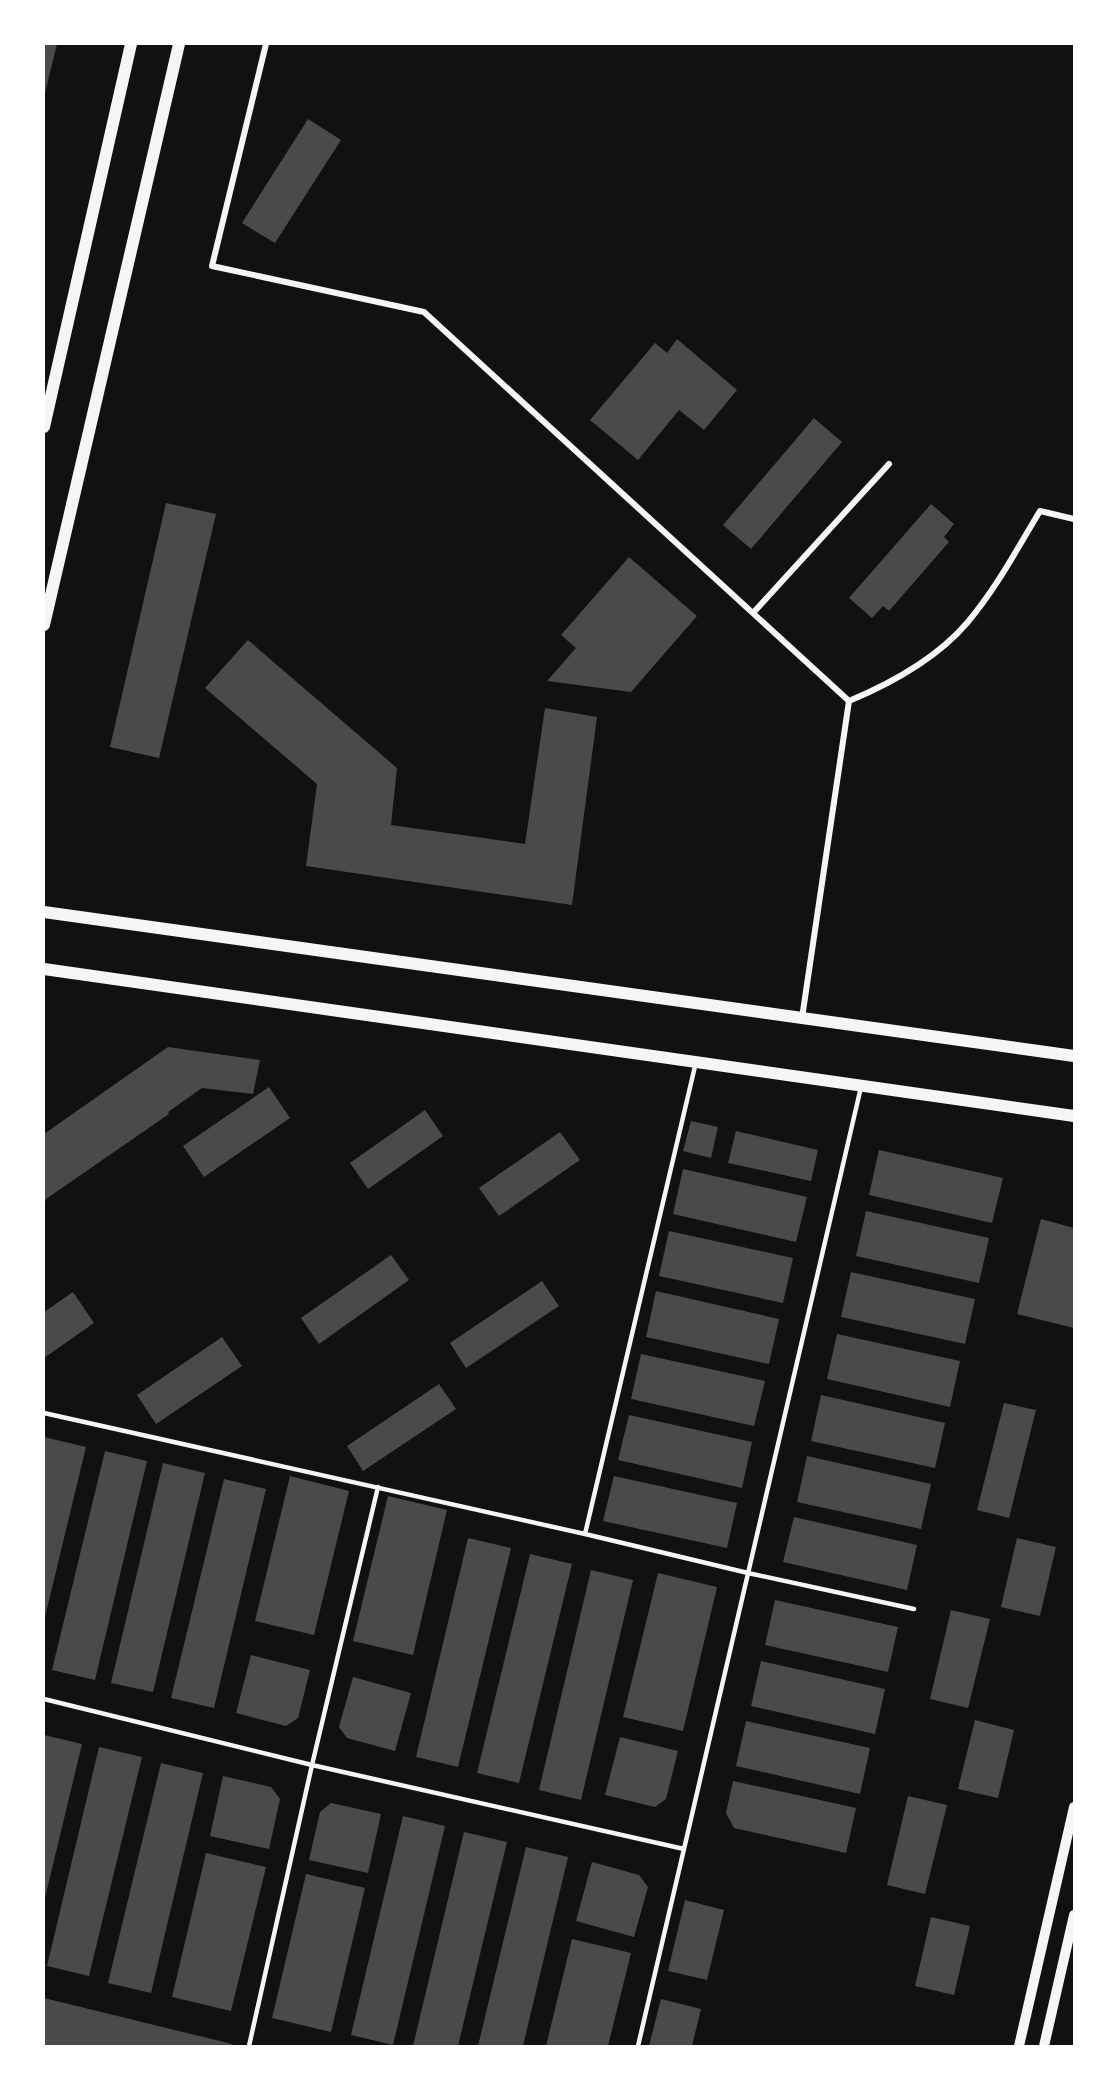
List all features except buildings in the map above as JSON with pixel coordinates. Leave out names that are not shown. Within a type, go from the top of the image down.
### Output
[{"type":"main road","points":[[44,427],[131,44]]},
{"type":"main road","points":[[44,625],[179,44]]},
{"type":"main road","points":[[44,912],[1074,1056]]},
{"type":"main road","points":[[44,969],[1074,1116]]},
{"type":"street","points":[[266,44],[212,266],[424,312],[849,701]]},
{"type":"street","points":[[753,614],[889,464]]},
{"type":"street","points":[[849,701],[883,686],[915,666],[967,624],[991,591],[1040,511],[1074,519]]},
{"type":"street","points":[[802,1018],[849,701]]},
{"type":"street","points":[[1019,2046],[1074,1807]]},
{"type":"street","points":[[1044,2046],[1074,1915]]},
{"type":"lane","points":[[585,1534],[696,1062]]},
{"type":"lane","points":[[638,2046],[861,1086]]},
{"type":"lane","points":[[44,1413],[914,1609]]},
{"type":"lane","points":[[249,2046],[378,1487]]},
{"type":"lane","points":[[44,1700],[312,1765],[684,1849]]}]
